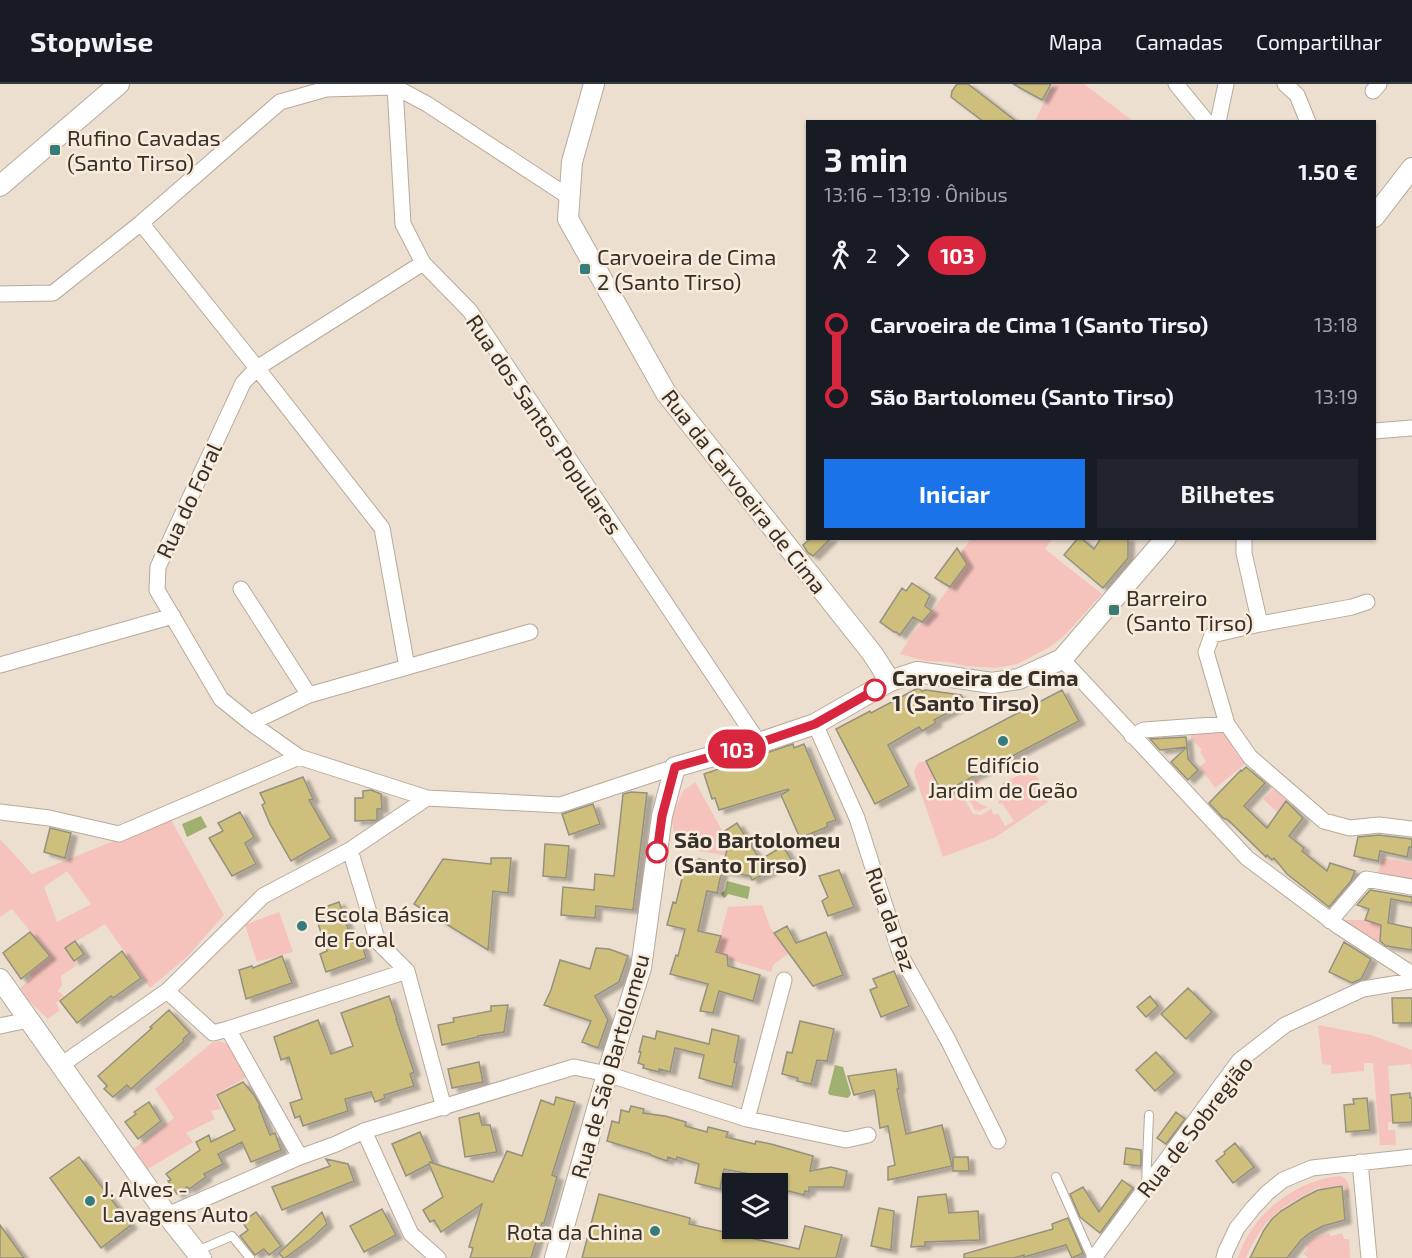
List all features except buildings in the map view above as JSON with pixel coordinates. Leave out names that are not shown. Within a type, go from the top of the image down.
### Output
[{"type":"street","points":[[0,186],[119,84]]},
{"type":"street","name":"Rua da Carvoeira de Cima","points":[[594,84],[572,162],[568,219],[666,393],[872,653],[890,681]]},
{"type":"street","points":[[1176,84],[1205,120]]},
{"type":"street","points":[[1218,120],[1226,84]]},
{"type":"street","points":[[1285,84],[1297,95],[1307,120]]},
{"type":"street","points":[[0,294],[53,293],[141,223],[280,102],[326,89],[394,86],[427,104],[569,198]]},
{"type":"street","name":"Rua dos Santos Populares","points":[[394,86],[403,224],[423,263],[470,311],[759,743]]},
{"type":"street","points":[[1376,214],[1412,168]]},
{"type":"street","points":[[141,223],[382,528],[407,667]]},
{"type":"street","name":"Rua do Foral","points":[[423,263],[257,368],[243,383],[158,567],[157,590],[221,699],[299,757],[427,798],[560,805],[675,767]]},
{"type":"street","points":[[1376,431],[1412,428]]},
{"type":"street","points":[[675,767],[815,724],[890,681],[917,672],[992,683],[1018,679],[1062,659],[1164,540]]},
{"type":"street","points":[[1244,540],[1244,553],[1260,624]]},
{"type":"street","points":[[241,589],[309,695]]},
{"type":"street","points":[[1367,602],[1353,607],[1212,635],[1206,652],[1227,724],[1250,757],[1324,821],[1350,828],[1379,825],[1412,829]]},
{"type":"street","points":[[0,665],[173,616]]},
{"type":"street","points":[[251,723],[309,695],[530,632]]},
{"type":"street","points":[[1062,659],[1247,858],[1330,921],[1412,974]]},
{"type":"street","name":"Rua da Paz","points":[[815,724],[857,818],[901,956],[948,1040],[998,1141]]},
{"type":"street","points":[[1132,736],[1144,730],[1227,724]]},
{"type":"street","points":[[0,812],[49,818],[119,834],[299,757]]},
{"type":"street","name":"Rua de São Bartolomeu","points":[[555,1258],[640,968],[662,816],[675,767]]},
{"type":"street","points":[[61,1065],[167,991],[263,896],[350,850],[427,798]]},
{"type":"street","points":[[350,850],[378,942],[406,971],[444,1108]]},
{"type":"street","points":[[1330,921],[1366,879],[1412,886]]},
{"type":"street","points":[[167,991],[213,1033],[406,971]]},
{"type":"street","points":[[0,979],[167,1215],[198,1255]]},
{"type":"street","points":[[747,1119],[784,980]]},
{"type":"street","name":"Rua de Sobregião","points":[[1093,1258],[1239,1061],[1285,1024],[1363,989],[1412,981]]},
{"type":"street","points":[[0,1026],[28,1020]]},
{"type":"street","points":[[228,1029],[300,1156]]},
{"type":"street","points":[[167,1215],[300,1156],[336,1144],[364,1131],[574,1067],[608,1074],[747,1119],[846,1140],[868,1134]]},
{"type":"street","points":[[364,1131],[411,1234],[438,1258]]},
{"type":"street","points":[[1224,1258],[1237,1228],[1267,1193],[1283,1180],[1312,1168],[1412,1157]]},
{"type":"street","points":[[1360,1162],[1369,1258]]},
{"type":"lane","points":[[1146,1188],[1149,1115]]},
{"type":"lane","points":[[1056,1177],[1093,1258]]},
{"type":"lane","points":[[198,1255],[232,1236],[250,1258]]},
{"type":"shaded area","points":[[1053,84],[1084,84],[1132,120],[1035,120]]},
{"type":"shaded area","points":[[970,540],[1051,540],[1045,549],[1102,594],[1065,635],[1050,647],[1017,664],[996,668],[966,666],[925,661],[900,654],[966,564],[960,553]]},
{"type":"shaded area","points":[[1213,729],[1224,732],[1238,756],[1248,762],[1215,788],[1200,767],[1206,761],[1200,752],[1202,750],[1191,739],[1190,730]]},
{"type":"shaded area","points":[[926,761],[942,793],[955,787],[959,789],[973,814],[981,815],[991,809],[994,815],[998,813],[1005,826],[1014,821],[1002,803],[998,802],[1006,792],[1002,783],[1033,769],[1049,801],[996,837],[943,857],[914,773],[918,763]]},
{"type":"shaded area","points":[[978,779],[980,783],[974,791],[974,798],[979,804],[988,807],[979,811],[974,809],[964,788]]},
{"type":"shaded area","points":[[695,782],[740,858],[677,847],[672,822],[674,811],[683,791]]},
{"type":"shaded area","points":[[1277,786],[1287,794],[1284,799],[1287,800],[1278,813],[1263,799]]},
{"type":"shaded area","points":[[201,816],[207,827],[187,837],[182,824]]},
{"type":"shaded area","points":[[170,818],[224,915],[187,957],[150,988],[105,924],[65,948],[77,965],[61,976],[62,985],[58,991],[65,997],[56,1003],[60,1010],[48,1019],[30,1002],[20,988],[32,978],[29,974],[50,956],[12,909],[0,917],[0,839],[32,874]],"holes":[[[67,871],[91,904],[57,922],[44,887]]]},
{"type":"shaded area","points":[[1383,858],[1412,863],[1412,883],[1376,877]]},
{"type":"shaded area","points":[[727,881],[750,887],[748,899],[728,894],[724,898],[721,894],[725,891]]},
{"type":"shaded area","points":[[762,905],[771,929],[789,953],[773,965],[771,972],[727,959],[716,952],[728,907]]},
{"type":"shaded area","points":[[279,912],[293,952],[257,962],[245,925]]},
{"type":"shaded area","points":[[1342,920],[1365,920],[1381,925],[1388,921],[1384,948]]},
{"type":"shaded area","points":[[1318,1025],[1371,1035],[1412,1050],[1412,1072],[1411,1064],[1388,1066],[1392,1122],[1388,1122],[1388,1130],[1395,1130],[1396,1145],[1380,1145],[1373,1063],[1364,1063],[1364,1071],[1331,1074],[1331,1065],[1322,1064]]},
{"type":"shaded area","points":[[219,1041],[233,1050],[247,1077],[215,1095],[221,1109],[211,1111],[215,1119],[186,1133],[193,1142],[148,1169],[133,1149],[174,1118],[155,1089],[212,1043]]},
{"type":"shaded area","points":[[835,1065],[843,1067],[851,1094],[848,1098],[828,1093]]},
{"type":"shaded area","points":[[1340,1176],[1348,1182],[1349,1198],[1347,1198],[1346,1188],[1343,1185],[1321,1190],[1320,1187],[1306,1194],[1275,1214],[1260,1232],[1246,1258],[1238,1258],[1253,1228],[1277,1202],[1307,1184]]},
{"type":"shaded area","points":[[1329,1233],[1331,1236],[1342,1233],[1344,1239],[1349,1239],[1350,1258],[1308,1258],[1303,1254],[1308,1248],[1305,1244]]},
{"type":"bus line","name":"103","points":[[657,852],[662,816],[675,767],[815,724],[875,690]]},
{"type":"place","name":"Rufino Cavadas (Santo Tirso)","points":[[55,150]]},
{"type":"place","name":"Carvoeira de Cima 2 (Santo Tirso)","points":[[585,269]]},
{"type":"place","name":"Barreiro (Santo Tirso)","points":[[1114,610]]},
{"type":"place","name":"Carvoeira de Cima 1 (Santo Tirso)","points":[[875,690]]},
{"type":"place","name":"Edifício Jardim de Geão","points":[[1003,741]]},
{"type":"place","name":"São Bartolomeu (Santo Tirso)","points":[[657,852]]},
{"type":"place","name":"Escola Básica de Foral","points":[[302,926]]},
{"type":"place","name":"J. Alves - Lavagens Auto","points":[[90,1201]]},
{"type":"place","name":"Rota da China","points":[[655,1231]]}]
